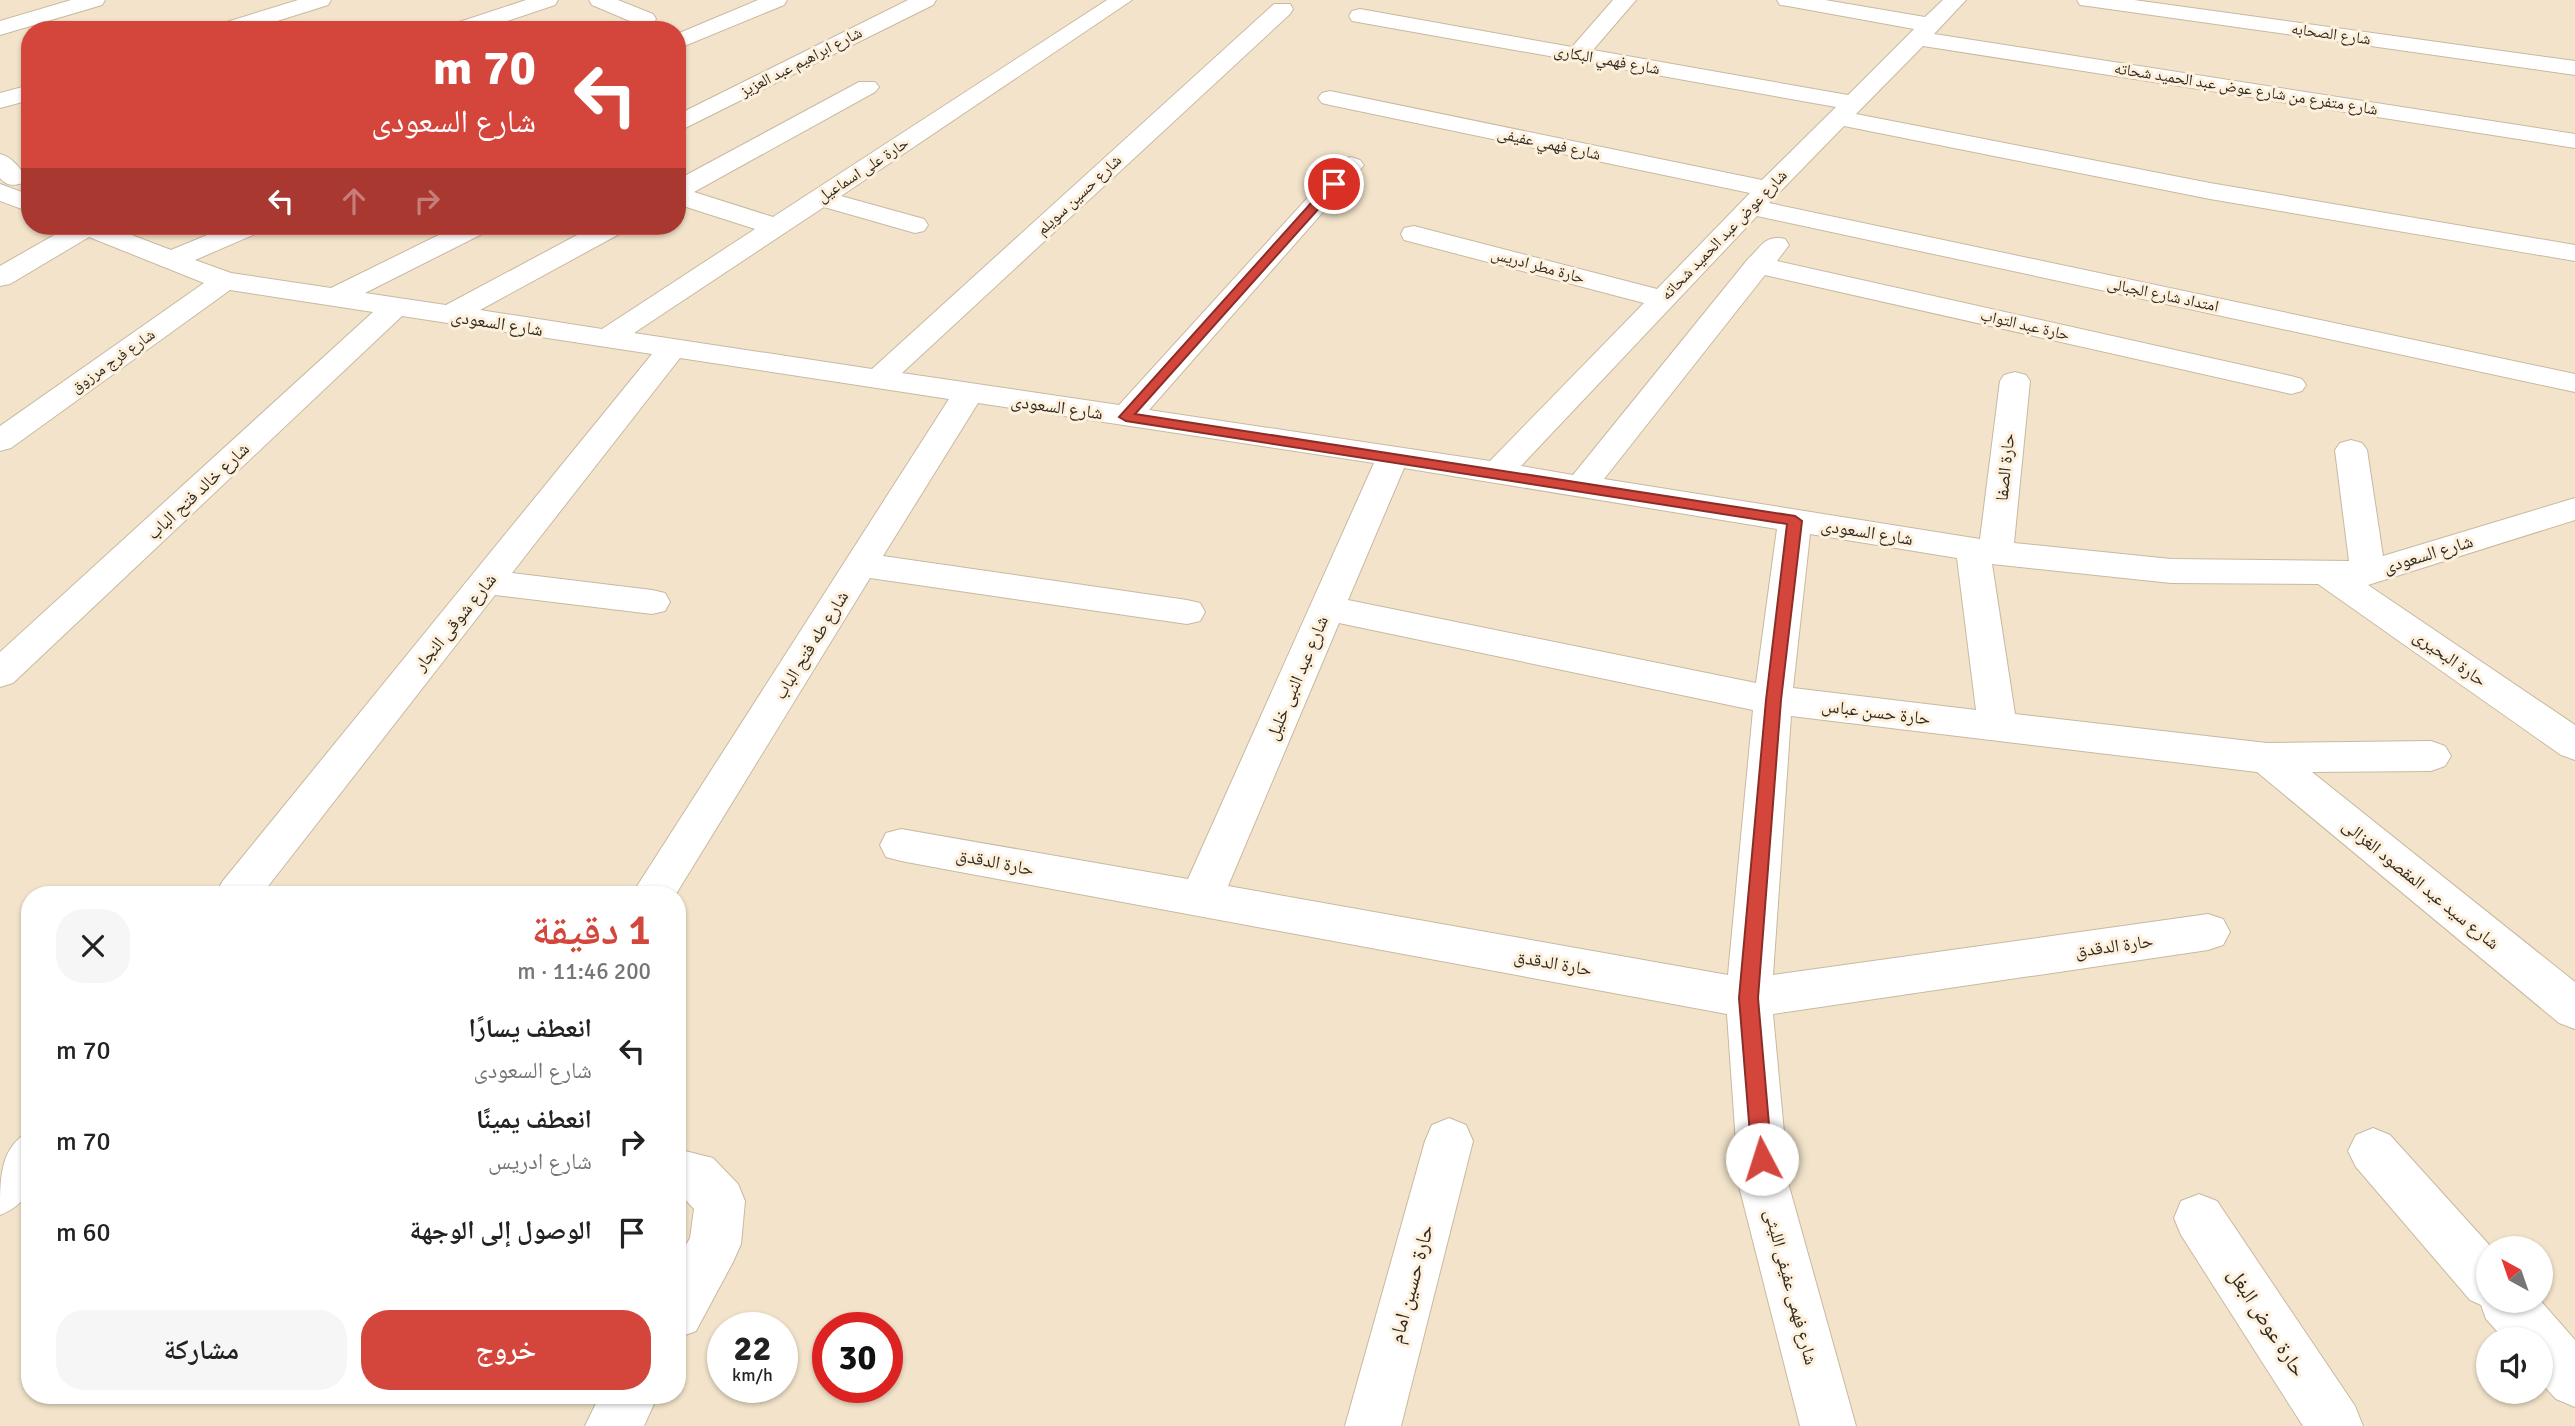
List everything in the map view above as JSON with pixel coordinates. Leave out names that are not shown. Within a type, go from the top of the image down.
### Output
[{"type":"street","points":[[24,21],[94,0]]},
{"type":"street","points":[[254,21],[320,0]]},
{"type":"street","points":[[485,21],[547,0]]},
{"type":"street","points":[[600,0],[645,19]]},
{"type":"street","points":[[686,39],[776,0]]},
{"type":"street","name":"شارع ابراهيم عبد العزيز","points":[[686,120],[925,0]]},
{"type":"street","name":"حارة على اسماعيل","points":[[606,339],[1121,0]]},
{"type":"street","points":[[1577,55],[1625,0]]},
{"type":"street","name":"شارع متفرع من شارع عوض عبد الحميد شحاته","points":[[1788,0],[1924,31],[2575,141]]},
{"type":"street","name":"شارع عوض عبد الحميد شحاته","points":[[1497,473],[1759,198],[1955,0]]},
{"type":"street","name":"شارع الصحابه","points":[[2088,0],[2575,68]]},
{"type":"street","name":"شارع حسين سويلم","points":[[877,380],[1282,9]]},
{"type":"street","points":[[1413,26],[1435,9]]},
{"type":"street","name":"شارع فهمي البكارى","points":[[1360,16],[1577,55],[2210,191],[2575,253]]},
{"type":"street","points":[[0,28],[21,22]]},
{"type":"street","points":[[686,188],[867,87]]},
{"type":"street","points":[[0,101],[21,95]]},
{"type":"street","name":"شارع فهمي عفيفى","points":[[1329,98],[1759,198]]},
{"type":"street","points":[[1126,417],[1351,165]]},
{"type":"street","points":[[9,177],[21,192]]},
{"type":"street","points":[[686,196],[776,227]]},
{"type":"street","points":[[820,198],[915,225]]},
{"type":"street","name":"امتداد شارع الجبالى","points":[[1759,198],[1798,217],[2575,383]]},
{"type":"street","points":[[1581,486],[1798,217]]},
{"type":"street","name":"حارة مطر ادريس","points":[[1414,234],[1655,307],[1706,331]]},
{"type":"street","points":[[0,278],[70,235]]},
{"type":"street","name":"شارع السعودى","points":[[108,235],[225,281],[1393,456],[1984,551],[2171,571],[2368,573],[2575,509]]},
{"type":"street","points":[[171,260],[230,235]]},
{"type":"street","points":[[334,298],[459,235]]},
{"type":"street","points":[[450,315],[597,235]]},
{"type":"street","name":"حارة عبد التواب","points":[[1758,265],[2291,385]]},
{"type":"street","name":"شارع فرج مرزوق","points":[[0,441],[225,281]]},
{"type":"street","name":"شارع خالد فتح الباب","points":[[6,662],[395,307]]},
{"type":"street","name":"شارع شوقى النجار","points":[[243,886],[672,349]]},
{"type":"street","name":"حارة الصفا","points":[[1997,726],[1984,551],[2015,381]]},
{"type":"street","name":"شارع طه فتح الباب","points":[[658,886],[968,394]]},
{"type":"street","points":[[2351,450],[2368,573]]},
{"type":"street","name":"شارع عبد النبى خليل","points":[[1200,901],[1393,456]]},
{"type":"street","name":"شارع فهمى عفيفى الليثى","points":[[1795,521],[1773,700],[1749,998],[1764,1186],[1828,1426]]},
{"type":"street","points":[[862,565],[1187,612]]},
{"type":"street","name":"حارة البحيرى","points":[[2325,572],[2575,744]]},
{"type":"street","points":[[486,582],[652,602]]},
{"type":"street","name":"حارة حسن عباس","points":[[1327,608],[1773,700],[2267,758],[2431,756]]},
{"type":"street","name":"شارع سيد عبد المقصود الغزالى","points":[[2267,758],[2575,1009]]},
{"type":"street","name":"حارة الدقدق","points":[[901,845],[1749,998],[2208,932]]},
{"type":"street","name":"حارة حسين امام","points":[[1373,1426],[1449,1141]]},
{"type":"street","points":[[2373,1151],[2476,1268]]},
{"type":"street","points":[[0,1191],[21,1165]]},
{"type":"street","points":[[686,1174],[695,1175],[720,1201],[715,1244],[686,1296]]},
{"type":"street","name":"حارة عوض البغل","points":[[2199,1219],[2335,1426]]},
{"type":"street","points":[[2516,1313],[2529,1327]]},
{"type":"street","points":[[2553,1355],[2575,1380]]},
{"type":"street","points":[[613,1426],[626,1404]]},
{"type":"route","points":[[1334,184],[1126,417],[1393,456],[1795,521],[1773,700],[1749,998],[1762,1159]]}]
